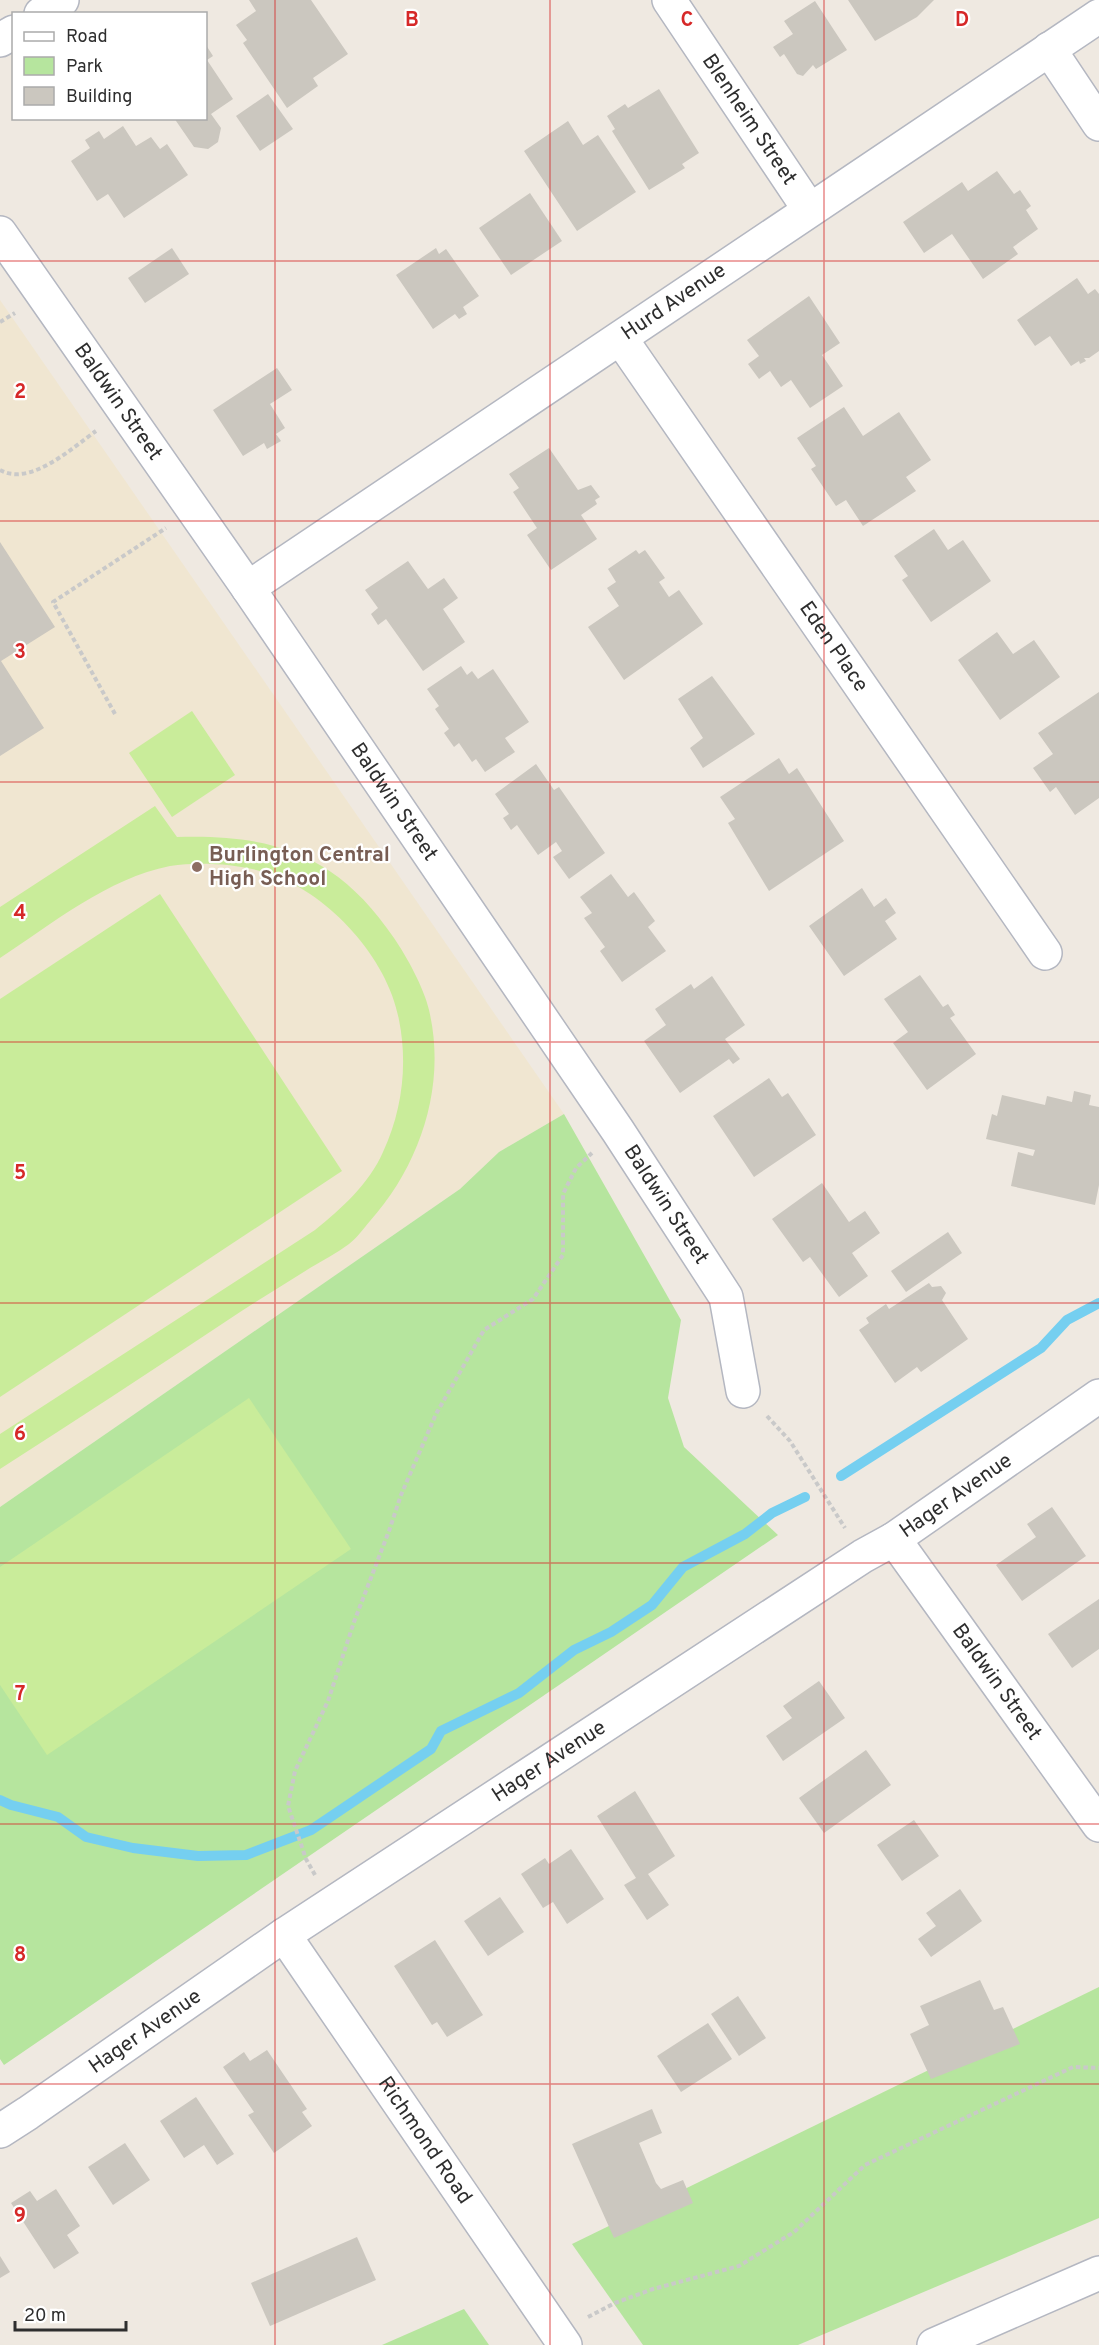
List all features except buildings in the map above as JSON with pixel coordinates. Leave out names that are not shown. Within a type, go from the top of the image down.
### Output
[{"type":"street","points":[[44,12],[62,0]]},
{"type":"street","name":"Blenheim Street","points":[[669,0],[809,209]]},
{"type":"street","name":"Hurd Avenue","points":[[249,588],[1099,16]]},
{"type":"street","points":[[1049,49],[1099,124]]},
{"type":"street","name":"Baldwin Street","points":[[0,233],[249,588],[618,1131],[726,1297],[743,1391]]},
{"type":"street","name":"Eden Place","points":[[621,339],[1045,953]]},
{"type":"street","name":"Hager Avenue","points":[[0,2131],[284,1935],[862,1556],[894,1539],[1099,1396]]},
{"type":"street","name":"Baldwin Street","points":[[894,1539],[1099,1825]]},
{"type":"street","name":"Richmond Road","points":[[284,1935],[561,2339]]},
{"type":"street","points":[[934,2345],[1099,2273]]},
{"type":"path","points":[[0,470],[16,475],[37,471],[125,413]]},
{"type":"path","points":[[115,714],[53,602],[194,510]]},
{"type":"path","points":[[306,1859],[288,1806],[295,1771],[328,1701],[354,1622],[390,1532],[401,1495],[436,1414],[484,1330],[533,1299],[563,1255],[563,1194],[576,1168]]},
{"type":"path","points":[[743,1391],[790,1441],[862,1556]]},
{"type":"path","points":[[561,2339],[615,2303],[739,2266],[794,2232],[865,2165],[1073,2067],[1099,2068]]},
{"type":"shaded area","name":"Burlington Central High School","points":[[0,300],[564,1114],[499,1152],[460,1189],[0,1507]]},
{"type":"green space","points":[[192,711],[235,775],[172,817],[129,753]]},
{"type":"green space","points":[[155,806],[177,837],[244,840],[274,846],[301,855],[326,869],[350,887],[373,910],[409,963],[429,1010],[434,1039],[434,1067],[425,1123],[403,1175],[388,1199],[349,1244],[246,1308],[0,1469],[0,1434],[315,1230],[335,1213],[354,1195],[377,1164],[390,1136],[399,1104],[403,1071],[402,1037],[393,997],[383,975],[354,932],[335,914],[316,898],[273,875],[249,868],[209,864],[182,864],[147,872],[103,891],[0,958],[0,907]]},
{"type":"green space","points":[[160,894],[342,1171],[0,1397],[0,999]]},
{"type":"green space","points":[[564,1114],[681,1320],[668,1398],[684,1447],[778,1535],[4,2065],[0,2059],[0,1507],[460,1189],[499,1152]]},
{"type":"green space","points":[[249,1398],[351,1549],[47,1755],[0,1685],[0,1567]]},
{"type":"green space","points":[[1099,1987],[1099,2218],[798,2345],[643,2345],[572,2244]]},
{"type":"green space","points":[[464,2309],[489,2345],[382,2345]]},
{"type":"waterway","points":[[841,1476],[1041,1348],[1067,1320],[1099,1303]]},
{"type":"waterway","points":[[0,1800],[58,1817],[86,1837],[133,1848],[198,1856],[246,1855],[311,1830],[431,1749],[441,1731],[519,1693],[574,1650],[611,1632],[652,1605],[683,1567],[745,1534],[772,1513],[805,1497]]},
{"type":"place","name":"Burlington Central High School","points":[[197,867]]}]
